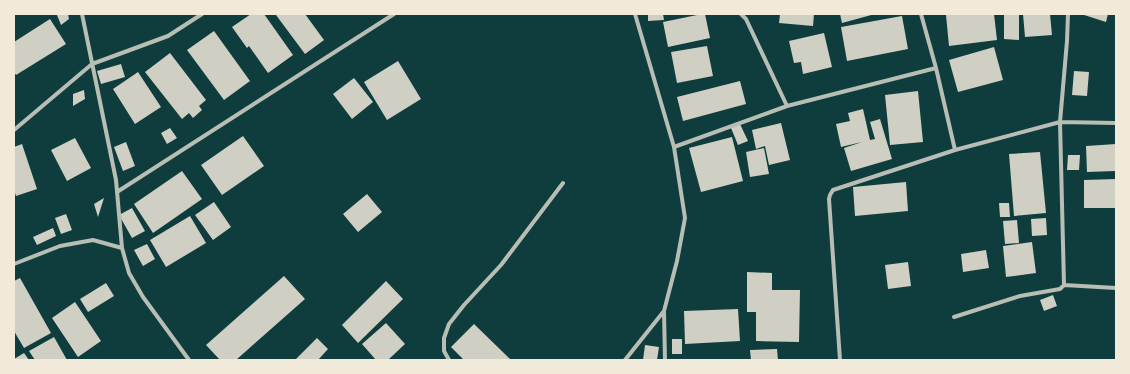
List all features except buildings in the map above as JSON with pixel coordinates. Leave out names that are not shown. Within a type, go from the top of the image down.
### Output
[{"type":"street","points":[[82,14],[116,180],[122,248],[129,273],[143,297],[189,360]]},
{"type":"street","points":[[15,128],[92,64],[168,36],[202,14]]},
{"type":"street","points":[[117,192],[394,14]]},
{"type":"street","points":[[635,14],[674,147],[685,218],[677,262],[664,311],[665,360]]},
{"type":"street","points":[[741,14],[746,19],[787,106]]},
{"type":"street","points":[[921,14],[936,68],[955,150]]},
{"type":"street","points":[[1064,285],[1060,122],[1068,14]]},
{"type":"street","points":[[674,147],[787,106],[936,68]]},
{"type":"street","points":[[840,360],[830,195],[833,190],[955,150],[1060,122],[1116,123]]},
{"type":"street","points":[[449,360],[444,351],[444,338],[449,324],[464,305],[501,265],[563,183]]},
{"type":"street","points":[[14,264],[60,246],[93,240],[122,248]]},
{"type":"street","points":[[954,317],[1020,296],[1060,289],[1064,285],[1116,288]]},
{"type":"street","points":[[625,360],[664,311]]}]
